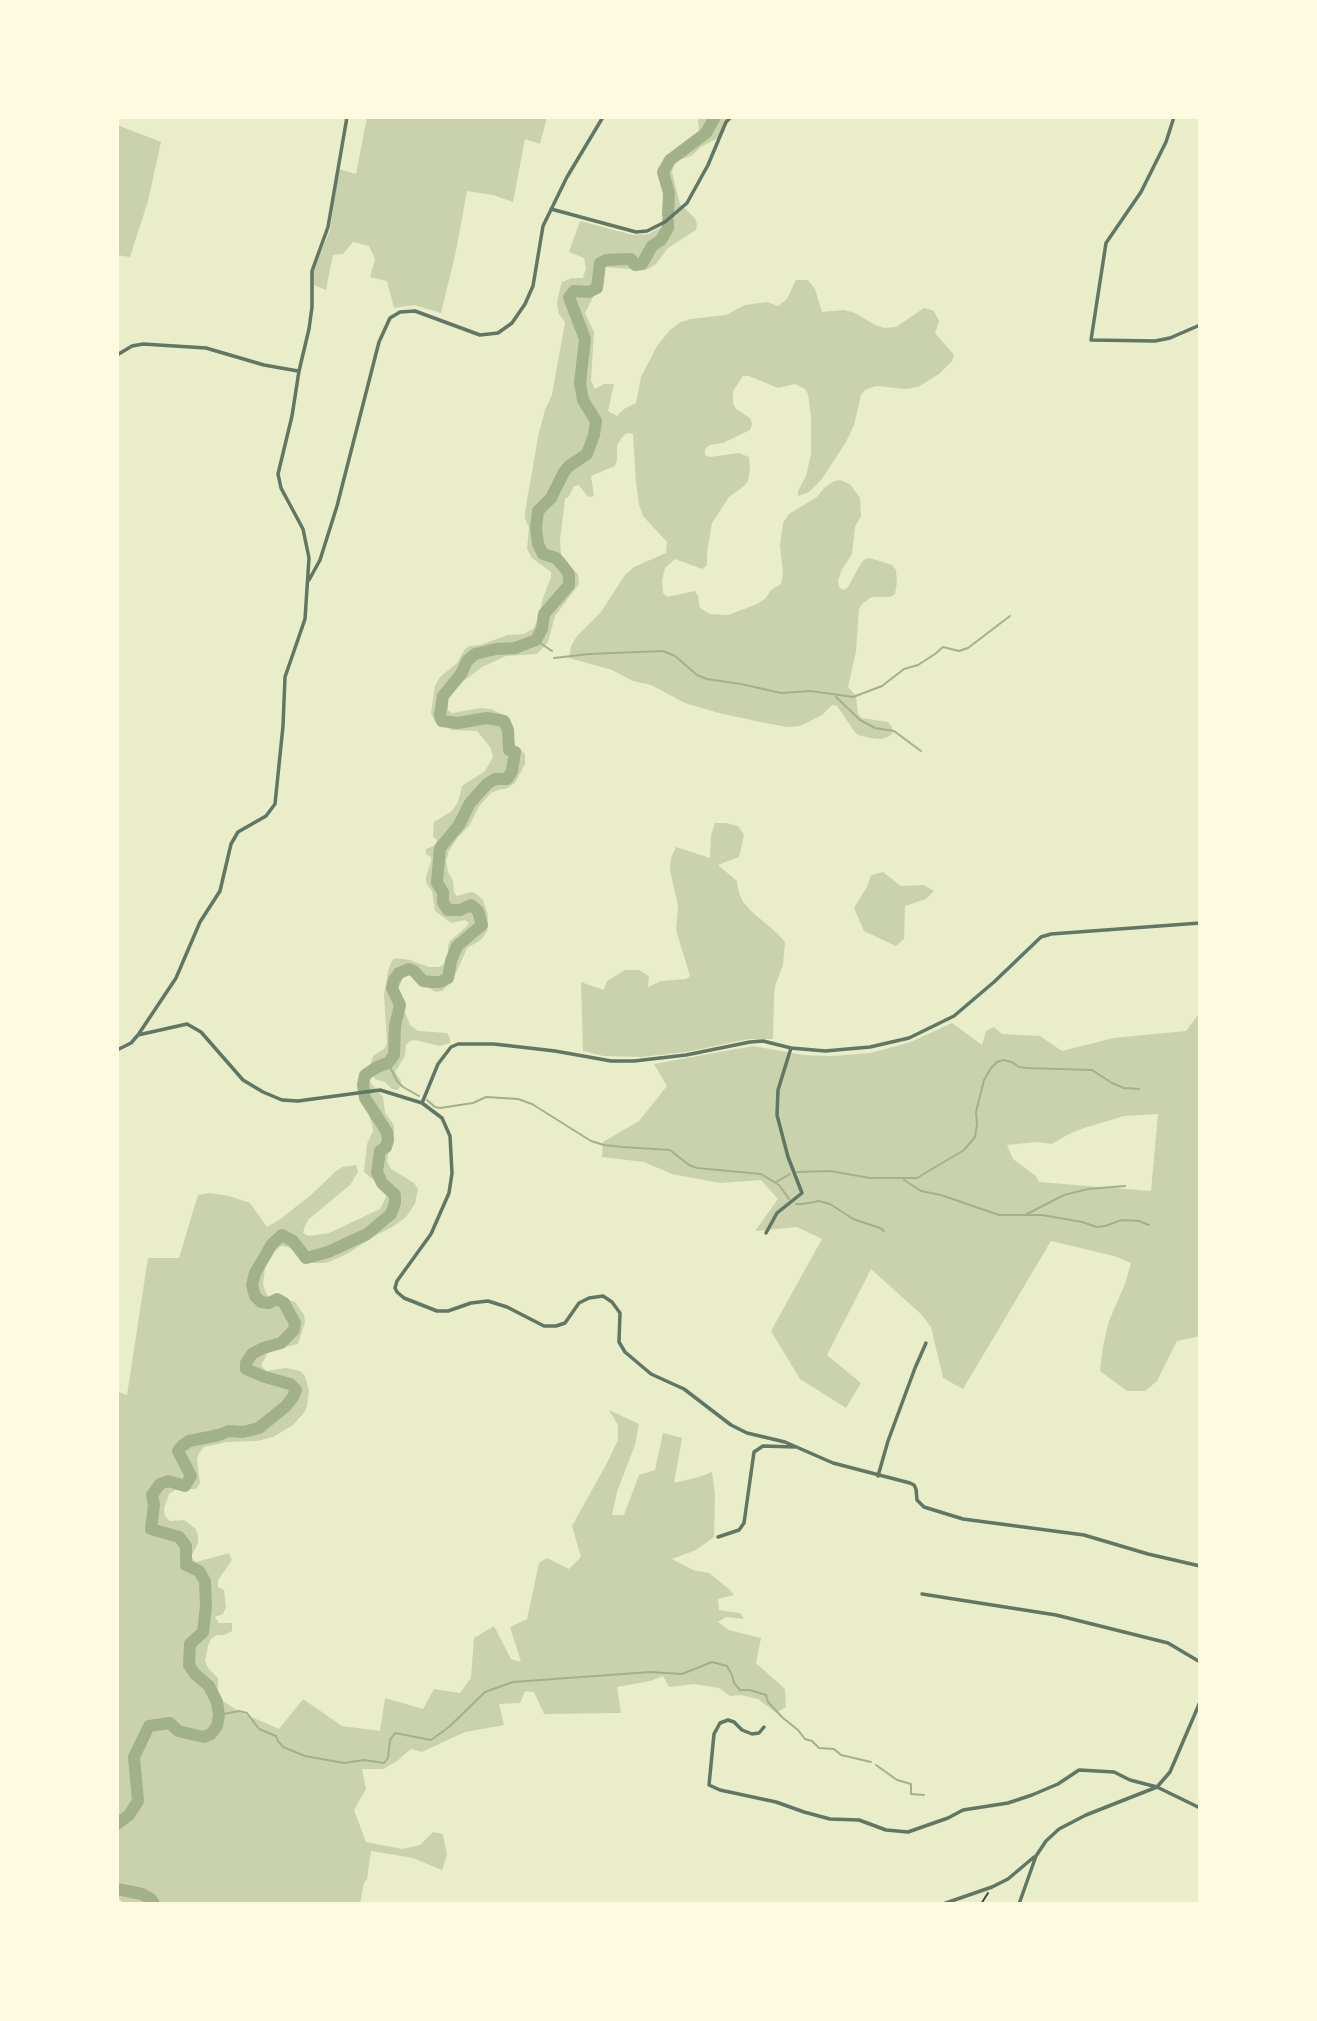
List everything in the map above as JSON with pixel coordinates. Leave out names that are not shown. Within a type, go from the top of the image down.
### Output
[{"type":"street","points":[[117,1050],[131,1043],[138,1035],[176,978],[200,922],[220,891],[231,844],[238,832],[267,817],[275,804],[285,677],[305,619],[309,582],[309,558],[303,529],[281,488],[278,474],[312,307],[312,271],[328,228],[347,117]]},
{"type":"street","points":[[309,582],[320,560],[337,506],[379,342],[390,318],[400,312],[415,310],[480,335],[498,333],[512,323],[533,286],[542,226],[567,177],[603,117]]},
{"type":"street","points":[[551,209],[636,232],[646,231],[665,222],[687,203],[708,165],[726,121],[731,117]]},
{"type":"street","points":[[1174,117],[1166,142],[1141,192],[1106,243],[1091,340],[1155,341],[1170,338],[1200,324]]},
{"type":"street","points":[[117,355],[132,346],[143,344],[206,348],[264,365],[299,371]]},
{"type":"street","points":[[422,1103],[438,1064],[451,1047],[458,1044],[495,1044],[611,1061],[676,1056],[763,1041],[791,1048],[825,1051],[870,1047],[909,1038],[954,1016],[994,982],[1035,941],[1044,936],[1200,923]]},
{"type":"street","points":[[138,1035],[187,1024],[201,1032],[243,1080],[282,1100],[298,1101],[380,1090],[422,1103],[442,1118],[450,1136],[452,1173],[449,1193],[431,1234],[397,1281],[397,1292],[404,1298],[437,1311],[448,1311],[471,1303],[488,1301],[507,1307],[544,1326],[556,1326],[565,1323],[579,1303],[603,1296],[612,1302],[620,1313],[619,1342],[625,1352],[651,1374],[684,1389],[730,1425],[747,1433],[785,1441],[833,1463],[914,1485],[917,1500],[923,1507],[963,1519],[1084,1535],[1200,1566]]},
{"type":"street","points":[[766,1233],[777,1213],[802,1193],[776,1115],[778,1090],[783,1081],[791,1048]]},
{"type":"street","points":[[878,1476],[888,1441],[926,1343]]},
{"type":"street","points":[[718,1537],[739,1530],[744,1524],[754,1452],[763,1446],[797,1447]]},
{"type":"street","points":[[922,1594],[1056,1615],[1168,1643],[1200,1662]]},
{"type":"street","points":[[1018,1904],[1036,1856],[1046,1841],[1059,1829],[1086,1815],[1157,1787],[1170,1772],[1200,1702]]},
{"type":"street","points":[[764,1727],[752,1734],[742,1730],[734,1722],[728,1720],[720,1723],[714,1734],[709,1785],[804,1812],[830,1818],[859,1820],[886,1830],[908,1832],[963,1810],[1008,1803],[1058,1784],[1079,1770],[1114,1772],[1130,1780],[1157,1787],[1200,1808]]},
{"type":"street","points":[[943,1904],[1008,1879],[1036,1856]]},
{"type":"path","points":[[981,1904],[992,1887]]},
{"type":"green space","points":[[367,117],[547,117],[540,144],[525,139],[513,202],[493,195],[467,191],[441,313],[414,305],[394,308],[387,281],[370,277],[375,259],[369,246],[353,242],[343,254],[333,255],[326,290],[314,285],[313,271],[330,230],[339,169],[356,174]]},
{"type":"green space","points":[[700,117],[732,117],[718,138],[674,165],[672,172],[680,204],[695,218],[696,230],[668,248],[650,268],[644,270],[603,267],[598,287],[585,313],[594,332],[591,381],[595,389],[604,384],[614,384],[608,411],[617,416],[636,403],[641,377],[657,346],[671,329],[691,319],[726,315],[745,305],[767,302],[778,306],[787,299],[796,280],[808,280],[815,289],[822,312],[844,310],[885,328],[896,327],[924,308],[934,311],[939,321],[935,333],[954,355],[952,361],[939,374],[918,387],[906,389],[876,386],[865,390],[846,442],[822,479],[809,492],[798,496],[811,454],[808,394],[805,389],[795,384],[778,388],[743,376],[733,391],[733,403],[736,409],[750,418],[750,430],[723,443],[710,445],[705,449],[705,455],[710,457],[739,453],[749,457],[748,481],[729,497],[712,523],[707,565],[702,569],[675,559],[665,568],[662,580],[663,593],[667,597],[695,591],[700,608],[710,614],[728,615],[755,605],[781,584],[783,574],[780,545],[783,523],[789,514],[817,497],[834,481],[850,484],[860,498],[861,516],[855,527],[852,554],[838,581],[839,587],[843,590],[848,587],[861,563],[870,558],[892,565],[896,570],[897,582],[895,594],[890,597],[872,597],[859,609],[856,652],[848,687],[856,696],[858,714],[862,718],[888,722],[893,733],[882,739],[858,735],[837,706],[832,705],[822,715],[800,726],[788,727],[719,713],[685,703],[651,685],[633,681],[612,670],[569,658],[571,646],[577,636],[601,612],[625,575],[634,567],[666,553],[667,542],[643,516],[639,505],[633,434],[627,433],[617,445],[615,466],[591,476],[594,496],[588,497],[579,485],[574,486],[565,499],[560,540],[561,556],[566,566],[578,574],[579,584],[555,616],[548,642],[537,654],[506,656],[482,667],[461,683],[448,699],[448,710],[452,713],[481,708],[500,713],[508,720],[504,741],[507,746],[525,754],[525,764],[515,783],[491,793],[480,805],[469,826],[449,851],[446,861],[454,892],[457,896],[475,893],[483,900],[488,915],[487,931],[481,940],[467,948],[453,980],[442,991],[432,990],[415,972],[406,972],[397,991],[410,1025],[418,1031],[447,1033],[450,1043],[440,1046],[410,1041],[395,1072],[401,1086],[397,1090],[392,1089],[385,1082],[375,1079],[370,1065],[373,1056],[385,1048],[387,1043],[384,995],[388,971],[395,958],[429,967],[443,965],[448,956],[450,941],[469,923],[465,920],[451,923],[435,911],[432,891],[426,883],[431,857],[426,854],[426,849],[436,845],[437,840],[433,837],[434,822],[452,811],[458,802],[462,786],[485,771],[493,757],[490,747],[477,731],[452,730],[435,722],[431,713],[435,686],[469,646],[508,635],[524,634],[533,629],[551,577],[551,572],[532,558],[527,549],[529,528],[525,512],[538,437],[552,395],[565,322],[559,314],[559,292],[562,282],[583,278],[586,268],[584,258],[569,252],[580,221],[633,235],[649,234],[671,221],[666,214],[666,194],[659,170],[668,157],[692,141],[699,132]]},
{"type":"green space","points":[[117,125],[161,142],[148,201],[130,257],[117,255]]},
{"type":"green space","points":[[715,823],[738,826],[744,835],[739,857],[718,865],[737,881],[743,902],[785,942],[783,965],[775,986],[773,1039],[749,1039],[686,1052],[641,1057],[603,1056],[583,1051],[581,982],[604,990],[607,981],[625,970],[639,970],[649,976],[648,987],[661,981],[686,979],[690,976],[676,930],[678,906],[670,870],[671,858],[676,847],[710,858],[711,835]]},
{"type":"green space","points":[[883,872],[901,886],[924,885],[934,891],[926,899],[905,906],[904,939],[896,946],[864,931],[854,908],[871,875]]},
{"type":"green space","points":[[1200,1012],[1200,1336],[1177,1341],[1157,1381],[1145,1391],[1127,1391],[1100,1371],[1109,1321],[1131,1263],[1114,1256],[1051,1241],[963,1389],[943,1378],[931,1327],[922,1315],[871,1269],[827,1355],[861,1383],[846,1408],[800,1379],[771,1331],[822,1239],[797,1227],[755,1231],[778,1199],[761,1180],[720,1183],[672,1174],[644,1162],[602,1157],[603,1142],[639,1121],[667,1086],[654,1064],[753,1046],[803,1055],[871,1053],[911,1042],[952,1023],[982,1045],[986,1031],[994,1027],[1002,1034],[1040,1036],[1062,1051],[1114,1038],[1186,1031]],"holes":[[[1158,1114],[1151,1191],[1039,1182],[1036,1176],[1013,1159],[1007,1145],[1037,1142],[1052,1144],[1084,1128],[1124,1116]]]},
{"type":"green space","points":[[367,1079],[383,1097],[385,1113],[394,1125],[394,1140],[387,1161],[390,1168],[414,1183],[418,1189],[415,1204],[406,1217],[394,1226],[347,1254],[326,1263],[312,1263],[288,1247],[281,1246],[270,1255],[265,1269],[265,1291],[269,1298],[295,1302],[304,1315],[305,1322],[298,1344],[269,1351],[261,1365],[266,1371],[286,1368],[300,1371],[305,1376],[309,1390],[307,1406],[293,1425],[273,1437],[204,1447],[197,1460],[200,1483],[196,1489],[175,1490],[169,1494],[164,1509],[165,1516],[170,1521],[184,1520],[196,1529],[198,1543],[191,1557],[196,1562],[229,1553],[232,1560],[218,1580],[218,1587],[224,1590],[226,1607],[223,1614],[215,1617],[219,1623],[232,1623],[232,1631],[211,1639],[205,1661],[218,1678],[218,1694],[221,1700],[240,1712],[279,1729],[303,1699],[342,1726],[380,1731],[385,1698],[423,1709],[434,1689],[460,1693],[471,1678],[474,1638],[494,1626],[511,1659],[521,1662],[510,1627],[527,1619],[539,1563],[547,1558],[569,1569],[581,1557],[572,1526],[618,1440],[618,1425],[609,1410],[639,1424],[635,1445],[617,1492],[612,1515],[624,1515],[639,1475],[655,1470],[663,1433],[682,1438],[674,1483],[712,1472],[715,1493],[714,1537],[696,1550],[672,1559],[693,1570],[709,1573],[734,1595],[718,1599],[719,1610],[740,1613],[744,1619],[726,1617],[718,1622],[729,1630],[761,1638],[756,1663],[785,1689],[786,1707],[776,1713],[758,1699],[741,1695],[730,1696],[719,1688],[694,1684],[669,1687],[663,1676],[617,1687],[621,1713],[544,1714],[534,1692],[525,1691],[520,1703],[499,1704],[504,1725],[465,1732],[422,1752],[411,1749],[383,1769],[362,1769],[366,1789],[354,1810],[366,1842],[402,1849],[420,1845],[433,1832],[443,1834],[447,1855],[442,1870],[413,1858],[371,1851],[360,1904],[125,1904],[117,1897],[117,1391],[127,1395],[148,1258],[179,1258],[198,1195],[210,1193],[250,1203],[267,1227],[311,1195],[336,1171],[342,1167],[356,1165],[358,1172],[350,1185],[309,1219],[303,1233],[309,1236],[329,1233],[380,1209],[386,1197],[385,1190],[364,1172],[367,1144],[373,1131],[363,1099]]},
{"type":"waterway","points":[[668,215],[669,193],[663,172],[670,160],[706,133],[715,117]]},
{"type":"waterway","points":[[117,1824],[129,1815],[138,1801],[134,1757],[149,1726],[170,1723],[178,1731],[204,1737],[211,1734],[217,1726],[219,1715],[217,1702],[209,1686],[189,1665],[190,1644],[203,1632],[205,1581],[199,1571],[186,1565],[186,1546],[179,1537],[151,1529],[154,1505],[152,1495],[160,1484],[168,1481],[185,1486],[191,1476],[178,1451],[189,1441],[229,1431],[243,1432],[259,1428],[293,1397],[296,1390],[290,1384],[246,1369],[246,1363],[252,1354],[281,1343],[294,1330],[295,1323],[284,1303],[277,1299],[269,1303],[261,1302],[255,1296],[252,1285],[255,1273],[272,1244],[282,1235],[293,1241],[306,1258],[328,1252],[367,1234],[391,1214],[395,1195],[382,1183],[377,1172],[380,1151],[386,1147],[388,1140],[387,1132],[365,1098],[365,1075],[388,1063],[394,1055],[395,1026],[400,1005],[392,988],[399,973],[409,969],[423,981],[431,982],[448,978],[457,946],[482,925],[478,911],[471,905],[460,910],[448,910],[443,903],[443,892],[437,883],[440,848],[459,825],[470,803],[487,784],[495,779],[507,779],[512,771],[515,752],[509,750],[508,730],[504,721],[487,718],[458,723],[442,721],[440,715],[443,696],[461,674],[467,661],[475,654],[515,648],[536,640],[542,629],[544,614],[569,585],[569,574],[563,566],[556,558],[543,554],[538,544],[536,528],[538,511],[551,498],[569,466],[587,454],[594,435],[596,421],[583,400],[580,383],[585,339],[569,297],[574,291],[589,292],[597,288],[600,263],[606,260],[631,259],[635,265],[642,264],[652,246],[661,240],[668,228],[668,221]]},
{"type":"waterway","points":[[554,658],[663,651],[675,656],[697,675],[707,679],[781,693],[811,691],[853,697],[882,686],[904,669],[918,665],[943,647],[959,651],[968,648],[1010,616]]},
{"type":"waterway","points":[[536,640],[552,651]]},
{"type":"waterway","points":[[836,697],[860,720],[875,728],[894,731],[921,751]]},
{"type":"waterway","points":[[797,1172],[830,1171],[870,1178],[917,1178],[964,1150],[975,1137],[976,1112],[984,1080],[991,1068],[1003,1060],[1026,1068],[1092,1070],[1124,1088],[1139,1089]]},
{"type":"waterway","points":[[388,1063],[397,1081],[419,1096]]},
{"type":"waterway","points":[[427,1100],[440,1108],[473,1103],[486,1097],[518,1099],[532,1104],[591,1141],[604,1145],[670,1150],[697,1168],[761,1174],[779,1185],[789,1199]]},
{"type":"waterway","points":[[776,1182],[790,1174]]},
{"type":"waterway","points":[[904,1180],[921,1191],[999,1215],[1042,1215],[1097,1227],[1122,1220],[1139,1221],[1149,1225]]},
{"type":"waterway","points":[[1027,1214],[1064,1195],[1088,1189],[1125,1186]]},
{"type":"waterway","points":[[796,1204],[819,1201],[830,1204],[853,1219],[884,1231]]},
{"type":"waterway","points":[[219,1715],[239,1711],[247,1713],[259,1729],[276,1736],[283,1747],[305,1756],[344,1763],[364,1760],[384,1763],[388,1758],[390,1740],[395,1733],[431,1740],[449,1727],[485,1692],[513,1682],[650,1672],[682,1674],[712,1662],[727,1666],[740,1690],[766,1695],[768,1702],[783,1718],[819,1748],[834,1749],[841,1755],[871,1762]]},
{"type":"waterway","points":[[876,1765],[897,1780],[911,1784],[911,1794],[924,1795]]},
{"type":"waterway","points":[[117,1889],[142,1894],[154,1904]]}]
